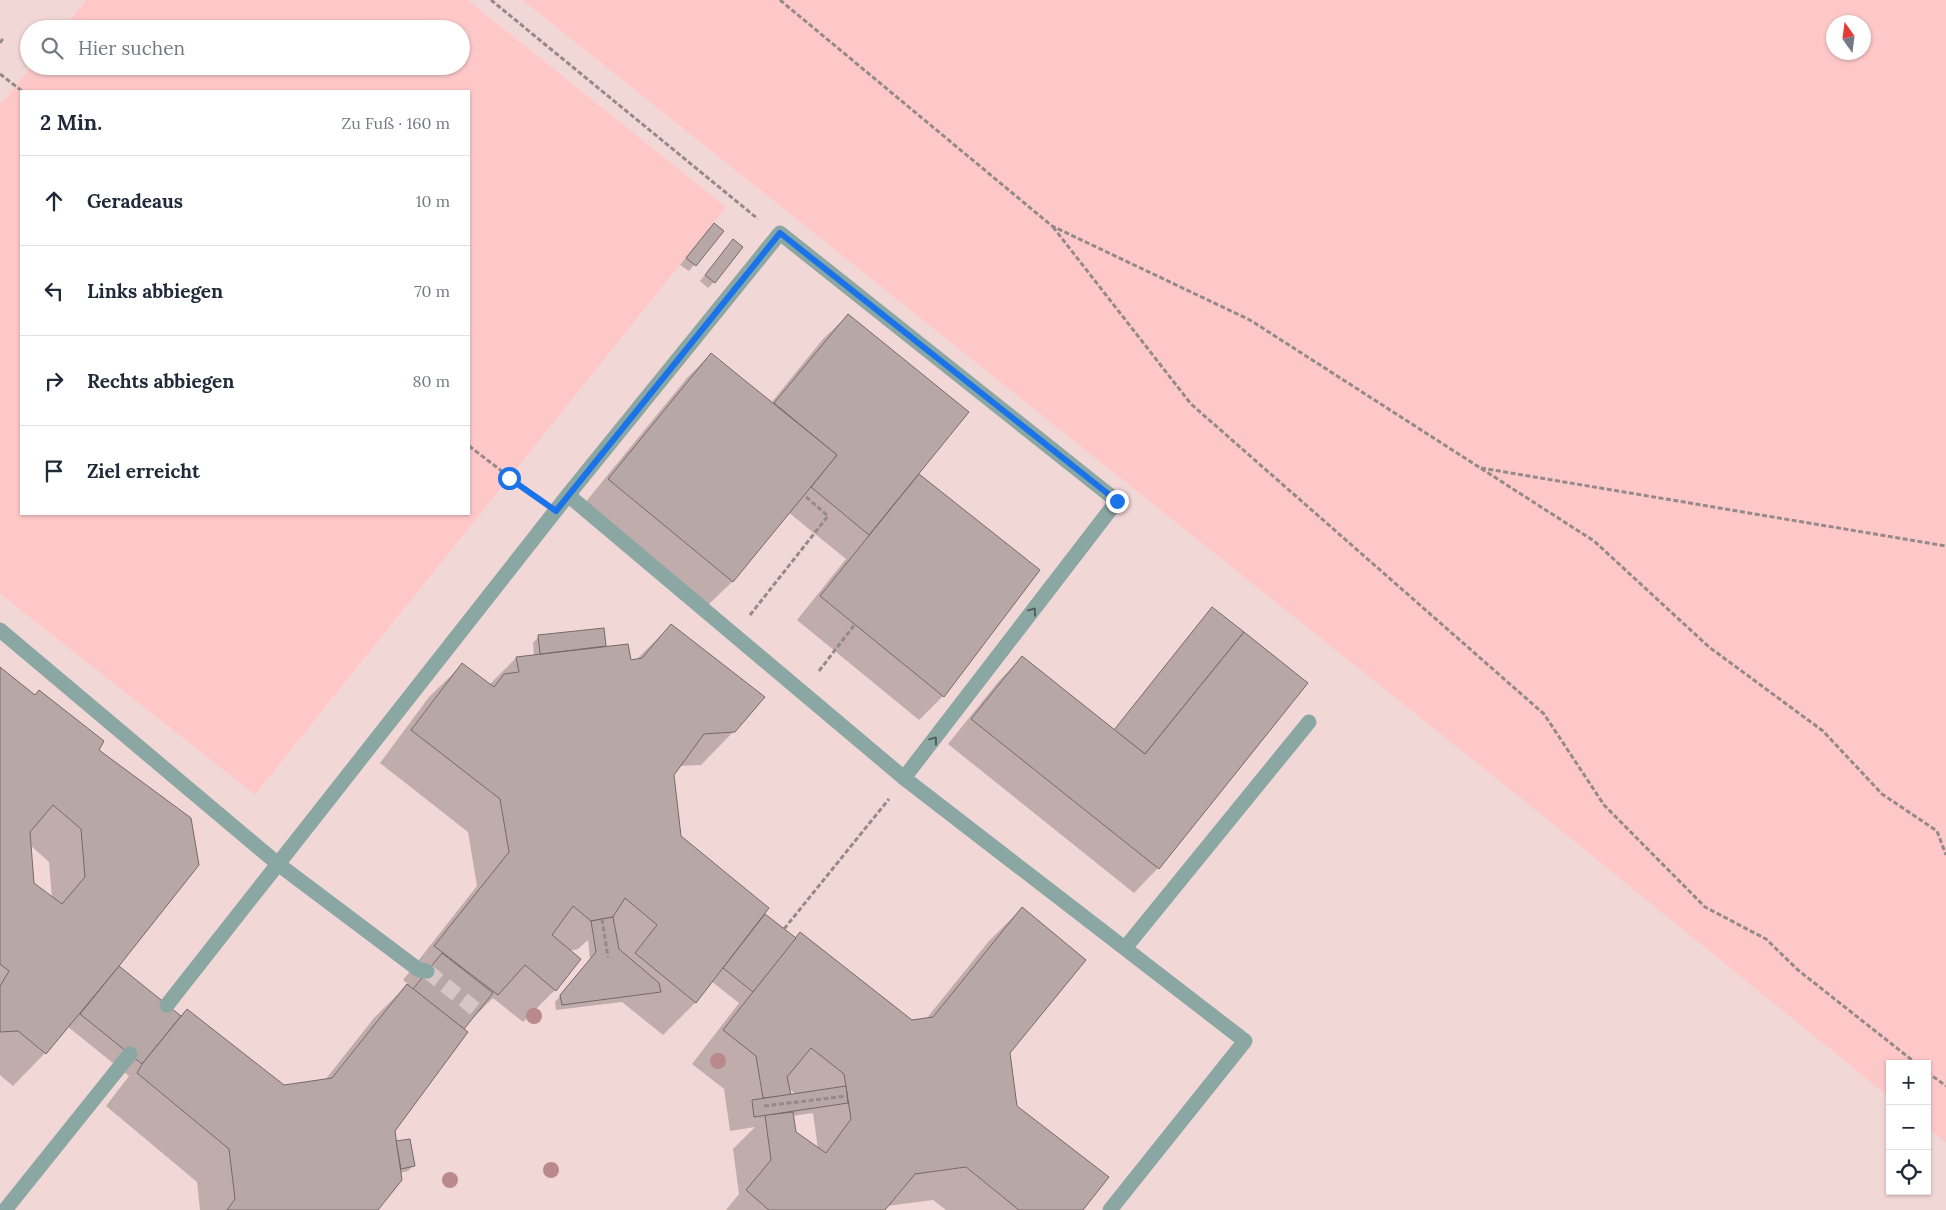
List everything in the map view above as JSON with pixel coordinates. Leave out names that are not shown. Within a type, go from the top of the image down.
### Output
[{"type":"lane","points":[[167,1005],[556,511],[780,233],[1117,501],[904,778]]},
{"type":"lane","points":[[568,496],[904,778],[1244,1041],[1110,1210]]},
{"type":"lane","points":[[0,630],[278,864],[423,971]]},
{"type":"lane","points":[[1125,948],[1309,722]]},
{"type":"lane","points":[[5,1210],[130,1054]]},
{"type":"path","points":[[491,0],[754,216],[780,233]]},
{"type":"path","points":[[780,0],[1052,226],[1191,404],[1544,714],[1604,805],[1705,907],[1766,939],[1798,970],[1912,1060]]},
{"type":"path","points":[[0,43],[4,37]]},
{"type":"path","points":[[0,74],[21,90]]},
{"type":"path","points":[[1052,226],[1250,320],[1594,541],[1709,647],[1823,731],[1882,794],[1937,831],[1946,855]]},
{"type":"path","points":[[470,447],[509,478],[556,511]]},
{"type":"path","points":[[1479,468],[1946,546]]},
{"type":"path","points":[[736,636],[758,604],[828,516],[804,495]]},
{"type":"path","points":[[802,692],[855,624]]},
{"type":"path","points":[[784,929],[904,778]]},
{"type":"path","points":[[602,919],[608,956]]},
{"type":"path","points":[[1931,1075],[1946,1086]]},
{"type":"path","points":[[764,1106],[847,1096]]},
{"type":"shaded area","points":[[0,0],[86,0],[70,20],[20,20],[20,75],[25,75],[2,103],[0,101]]},
{"type":"shaded area","points":[[86,0],[468,0],[726,207],[255,795],[0,594],[0,101],[2,103],[25,75],[470,75],[470,20],[70,20]]},
{"type":"shaded area","points":[[468,0],[522,0],[1518,796],[1886,1095],[1886,1195],[1931,1195],[1931,1131],[1946,1143],[1946,1210],[0,1210],[0,594],[255,795],[725,207]]},
{"type":"shaded area","points":[[522,0],[1946,0],[1946,1143],[1931,1131],[1931,1060],[1886,1060],[1886,1095],[1518,796]]},
{"type":"building","points":[[714,223],[724,231],[696,266],[686,258]]},
{"type":"building","points":[[733,239],[743,247],[715,283],[705,275]]},
{"type":"building","points":[[848,314],[969,412],[869,535],[811,487],[837,455],[774,403]]},
{"type":"building","points":[[711,353],[837,455],[733,582],[608,479]]},
{"type":"building","points":[[919,474],[1040,570],[944,697],[820,596]]},
{"type":"building","points":[[1212,607],[1244,632],[1145,754],[1114,730]]},
{"type":"building","points":[[671,624],[765,697],[735,732],[704,734],[674,775],[681,836],[769,908],[696,1003],[635,953],[657,925],[625,898],[613,917],[591,921],[573,906],[552,935],[581,959],[556,991],[525,965],[498,995],[434,946],[509,852],[500,799],[411,730],[462,663],[494,687],[504,674],[519,672],[516,657],[628,644],[631,660],[642,658]]},
{"type":"building","points":[[604,628],[606,646],[540,654],[538,635]]},
{"type":"building","points":[[1244,632],[1308,683],[1159,869],[971,719],[1022,656],[1145,754]]},
{"type":"building","points":[[0,667],[35,695],[39,690],[104,741],[99,750],[191,818],[199,865],[46,1054],[18,1031],[0,1032],[0,986],[9,971],[0,964]],"holes":[[[53,805],[81,829],[85,877],[62,904],[34,883],[30,832]]]},
{"type":"building","points":[[1022,907],[1086,960],[1010,1053],[1017,1106],[1109,1177],[1083,1210],[1019,1210],[966,1167],[915,1174],[885,1210],[769,1210],[746,1190],[771,1160],[765,1115],[793,1112],[796,1132],[826,1153],[851,1119],[844,1074],[811,1048],[787,1077],[791,1095],[763,1098],[756,1056],[723,1030],[800,932],[912,1020],[933,1017]]},
{"type":"building","points":[[765,914],[796,938],[753,992],[723,968]]},
{"type":"building","points":[[613,917],[619,949],[659,983],[661,992],[562,1005],[560,995],[596,952],[591,921]]},
{"type":"building","points":[[442,953],[493,993],[464,1029],[413,989]]},
{"type":"building","points":[[119,966],[181,1016],[142,1064],[80,1014]]},
{"type":"building","points":[[407,984],[468,1032],[395,1131],[402,1180],[378,1210],[227,1210],[235,1199],[229,1149],[137,1073],[142,1064],[187,1009],[284,1085],[332,1078]]},
{"type":"building","points":[[846,1086],[848,1103],[754,1117],[752,1100]]},
{"type":"building","points":[[410,1139],[415,1166],[401,1169],[396,1141]]},
{"type":"tunnel","points":[[427,971],[479,1012]]},
{"type":"route","points":[[509,478],[556,511],[780,233],[1117,501]]}]
